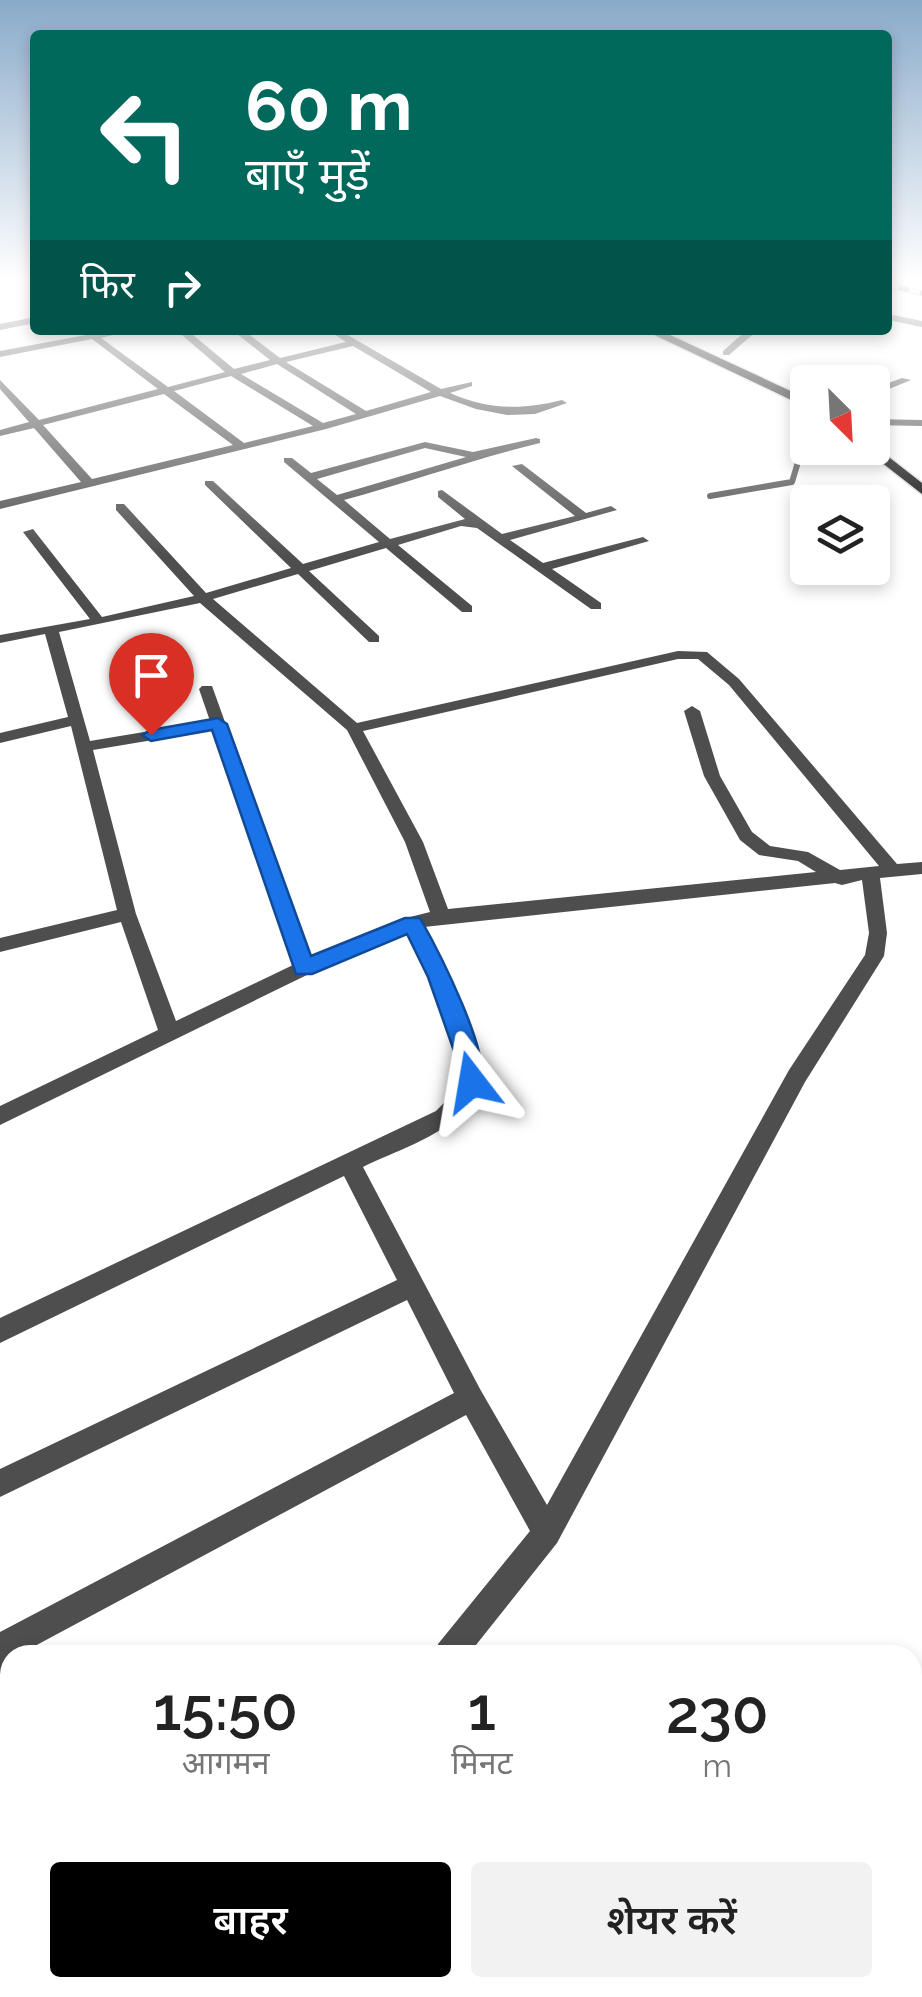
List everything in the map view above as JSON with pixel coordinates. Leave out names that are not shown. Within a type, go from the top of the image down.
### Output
[{"type":"main road","points":[[738,371],[790,396]]},
{"type":"main road","points":[[762,371],[790,385]]},
{"type":"main road","points":[[890,449],[922,474]]},
{"type":"main road","points":[[890,463],[922,490]]},
{"type":"street","points":[[138,371],[242,446]]},
{"type":"street","points":[[0,433],[234,371]]},
{"type":"street","points":[[295,371],[366,415]]},
{"type":"street","points":[[400,371],[437,394],[518,414],[538,414],[562,403]]},
{"type":"street","points":[[231,372],[322,426]]},
{"type":"street","points":[[890,386],[906,380]]},
{"type":"street","points":[[0,383],[88,482]]},
{"type":"street","points":[[0,505],[366,415],[468,384]]},
{"type":"street","points":[[890,422],[922,423]]},
{"type":"street","points":[[336,499],[536,441]]},
{"type":"street","points":[[310,477],[425,445],[479,455]]},
{"type":"street","points":[[288,460],[468,609]]},
{"type":"street","points":[[518,466],[584,517]]},
{"type":"street","points":[[209,483],[374,638]]},
{"type":"street","points":[[442,494],[596,606]]},
{"type":"street","points":[[120,506],[203,598],[354,728],[414,842],[441,916]]},
{"type":"street","points":[[501,538],[611,510]]},
{"type":"street","points":[[0,639],[203,598],[388,542],[461,522],[476,522]]},
{"type":"street","points":[[28,532],[99,622]]},
{"type":"street","points":[[543,567],[643,541]]},
{"type":"street","points":[[51,629],[126,914],[170,1034]]},
{"type":"street","points":[[354,728],[678,655],[702,655],[734,682],[883,874],[874,956],[796,1076],[548,1533],[458,1645]]},
{"type":"street","points":[[207,689],[304,968]]},
{"type":"street","points":[[692,710],[712,776],[746,836],[765,850],[802,856],[842,879]]},
{"type":"street","points":[[0,738],[76,720]]},
{"type":"street","points":[[84,747],[218,724]]},
{"type":"street","points":[[0,1116],[304,968],[412,923],[441,916],[842,879],[922,868]]},
{"type":"street","points":[[0,945],[126,914]]},
{"type":"street","points":[[0,1332],[444,1118],[472,1082],[472,1068],[439,977],[412,923]]},
{"type":"street","points":[[350,1164],[471,1398],[548,1533]]},
{"type":"street","points":[[0,1483],[414,1284]]},
{"type":"street","points":[[6,1645],[471,1398]]},
{"type":"lane","points":[[710,496],[779,487],[792,482],[797,465]]},
{"type":"route","points":[[151,735],[218,724],[304,968],[412,923],[439,977],[472,1068],[472,1082]]}]
